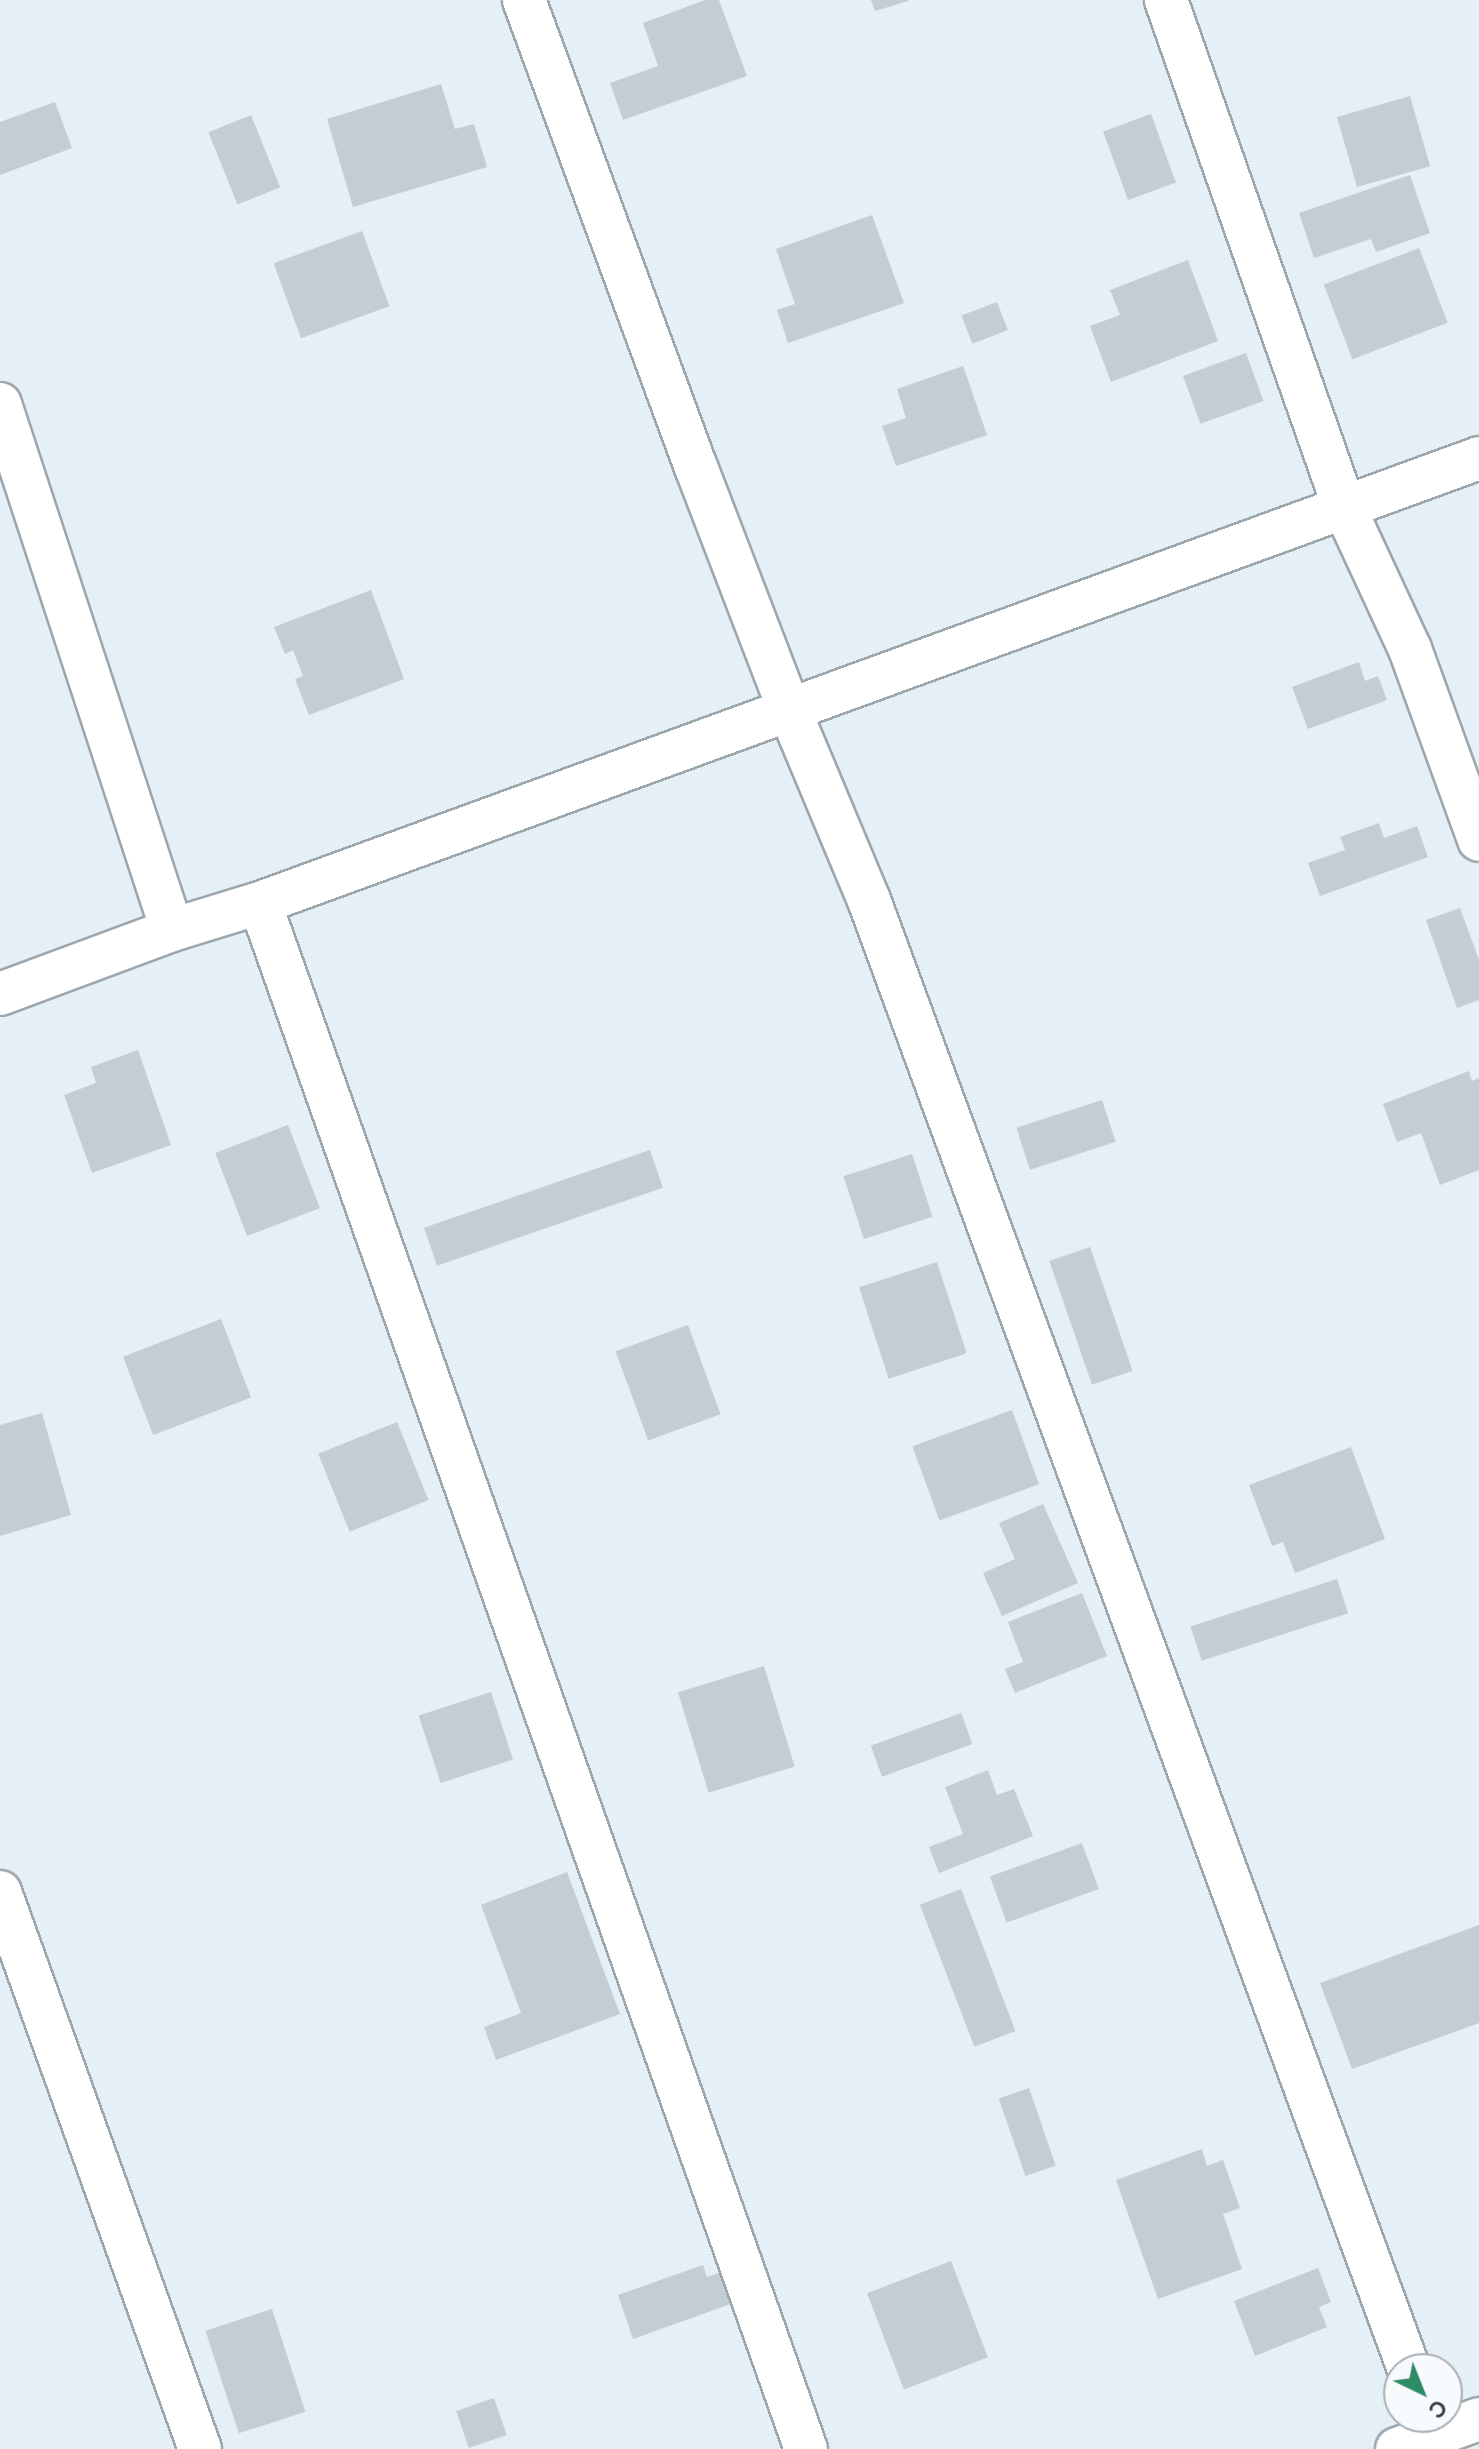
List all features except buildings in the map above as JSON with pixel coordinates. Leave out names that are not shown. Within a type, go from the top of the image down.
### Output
[{"type":"street","points":[[524,0],[789,709],[869,900],[1403,2353]]},
{"type":"street","points":[[1166,0],[1344,507],[1410,649],[1479,840]]},
{"type":"street","points":[[0,404],[172,930]]},
{"type":"street","points":[[0,994],[172,930],[260,903],[1479,458]]},
{"type":"street","points":[[260,903],[806,2449]]},
{"type":"street","points":[[0,1892],[200,2449]]},
{"type":"street","points":[[1424,2438],[1479,2419]]}]
